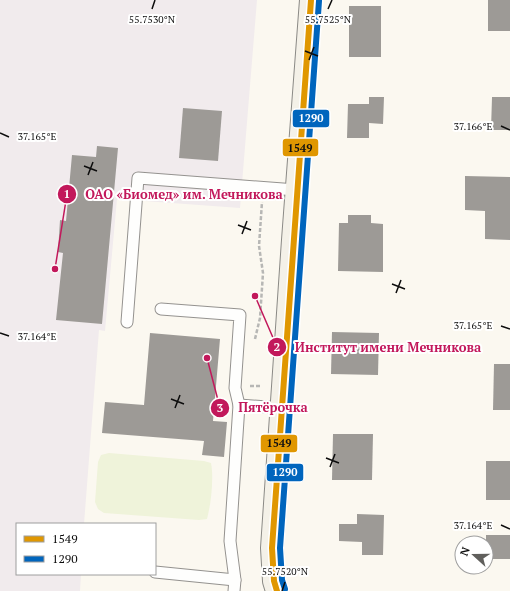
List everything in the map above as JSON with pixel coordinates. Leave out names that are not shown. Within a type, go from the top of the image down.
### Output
[{"type":"main road","points":[[277,591],[274,581],[272,548],[310,0]]},
{"type":"lane","points":[[127,322],[138,178],[296,190]]},
{"type":"lane","points":[[156,572],[234,585],[230,542],[244,405],[235,388],[240,315],[161,309]]},
{"type":"lane","points":[[244,405],[281,408]]},
{"type":"path","points":[[255,341],[260,318],[264,273],[259,246],[263,187]]},
{"type":"path","points":[[244,405],[250,386]]},
{"type":"shaded area","points":[[0,0],[257,0],[240,208],[117,199],[105,331],[99,330],[84,523],[16,523],[16,575],[81,575],[80,591],[0,591]]},
{"type":"green space","points":[[109,453],[204,461],[211,463],[212,491],[207,519],[199,520],[104,513],[98,509],[95,502],[98,462],[101,455]]},
{"type":"building","points":[[488,0],[510,0],[510,31],[488,31]]},
{"type":"building","points":[[349,6],[381,6],[381,57],[349,57]]},
{"type":"building","points":[[369,97],[384,97],[383,124],[369,123],[369,138],[347,138],[348,104],[369,104]]},
{"type":"building","points":[[492,97],[510,97],[510,130],[491,130]]},
{"type":"building","points":[[183,108],[222,111],[218,161],[179,158]]},
{"type":"building","points":[[97,146],[118,148],[102,324],[56,320],[63,253],[58,252],[60,220],[66,221],[72,155],[96,157]]},
{"type":"building","points":[[465,176],[510,177],[510,240],[485,239],[485,211],[465,210]]},
{"type":"building","points":[[348,215],[371,215],[371,223],[383,224],[383,272],[338,271],[339,223],[348,223]]},
{"type":"building","points":[[332,332],[379,333],[378,375],[331,374]]},
{"type":"building","points":[[150,333],[220,339],[213,421],[227,422],[224,457],[202,455],[204,441],[102,433],[105,402],[144,405]]},
{"type":"building","points":[[494,364],[510,364],[510,410],[493,410]]},
{"type":"building","points":[[333,434],[373,434],[372,480],[332,480]]},
{"type":"building","points":[[486,461],[510,461],[510,500],[486,500]]},
{"type":"building","points":[[357,514],[384,515],[383,555],[362,555],[362,542],[339,541],[339,524],[357,524]]},
{"type":"building","points":[[494,535],[510,535],[510,559],[494,559]]},
{"type":"transit line","name":"1549","points":[[277,591],[274,581],[272,548],[311,0]]},
{"type":"transit line","name":"1290","points":[[285,589],[282,580],[280,548],[319,1]]},
{"type":"place","name":"ОАО «Биомед» им. Мечникова","points":[[55,269]]},
{"type":"place","name":"Институт имени Мечникова","points":[[255,296]]},
{"type":"place","name":"Пятёрочка","points":[[207,358]]}]
